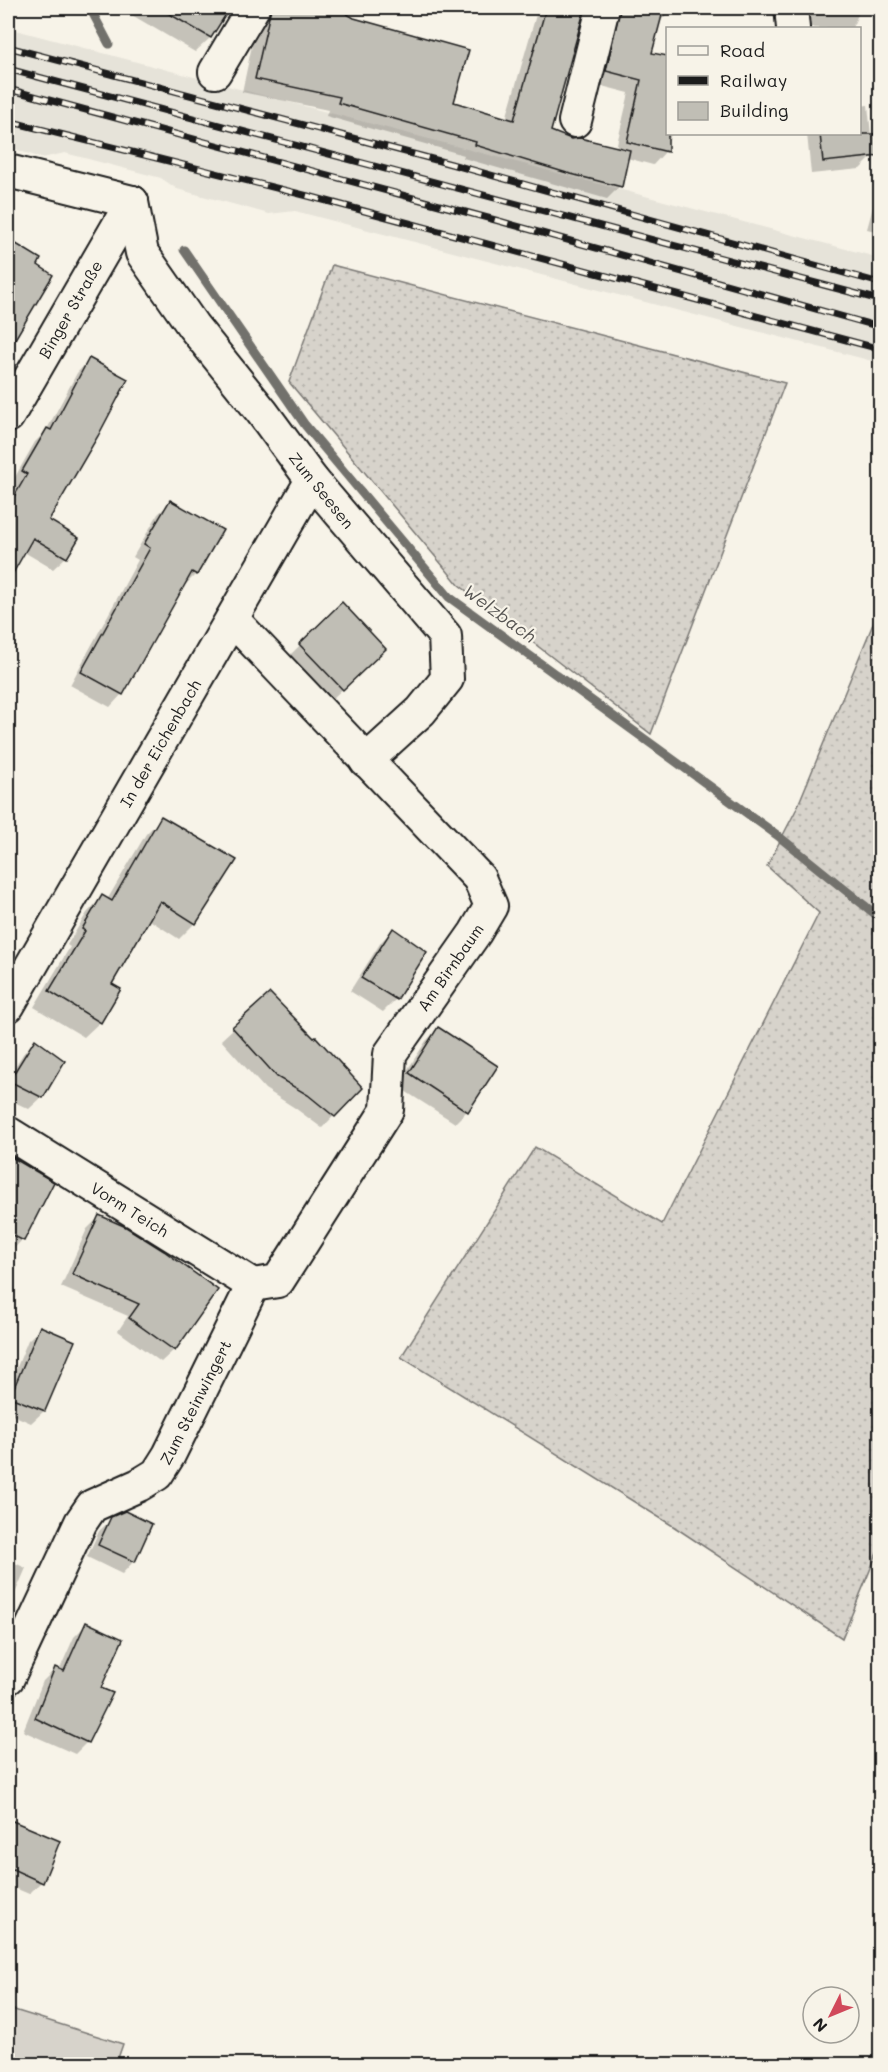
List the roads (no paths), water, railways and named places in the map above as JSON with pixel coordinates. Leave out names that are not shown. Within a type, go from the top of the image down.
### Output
[{"type":"street","points":[[215,72],[253,8]]},
{"type":"street","points":[[575,121],[603,8]]},
{"type":"street","points":[[791,8],[794,27]]},
{"type":"street","points":[[8,171],[132,202]]},
{"type":"street","name":"Binger Straße","points":[[8,417],[132,202]]},
{"type":"street","name":"Zum Seesen","points":[[132,202],[142,253],[193,326],[262,412],[312,480],[445,636],[447,679],[421,711],[366,761]]},
{"type":"street","name":"In der Eichenbach","points":[[8,1006],[312,480]]},
{"type":"street","name":"Am Birnbaum","points":[[232,619],[479,878],[491,906],[475,933],[390,1054],[387,1110],[278,1281],[253,1285]]},
{"type":"street","name":"Vorm Teich","points":[[8,1133],[253,1285]]},
{"type":"street","name":"Zum Steinwingert","points":[[8,1678],[81,1522],[92,1506],[139,1485],[157,1474],[169,1455],[253,1285]]},
{"type":"waterway","name":"Welzbach","points":[[90,8],[109,44]]},
{"type":"waterway","name":"Welzbach","points":[[184,250],[305,425],[449,597],[777,835],[880,918]]},
{"type":"railway","points":[[8,47],[451,164],[880,283]]},
{"type":"railway","points":[[8,69],[880,300]]},
{"type":"railway","points":[[8,89],[499,221],[880,327]]},
{"type":"railway","points":[[8,121],[312,197],[880,349]]}]
